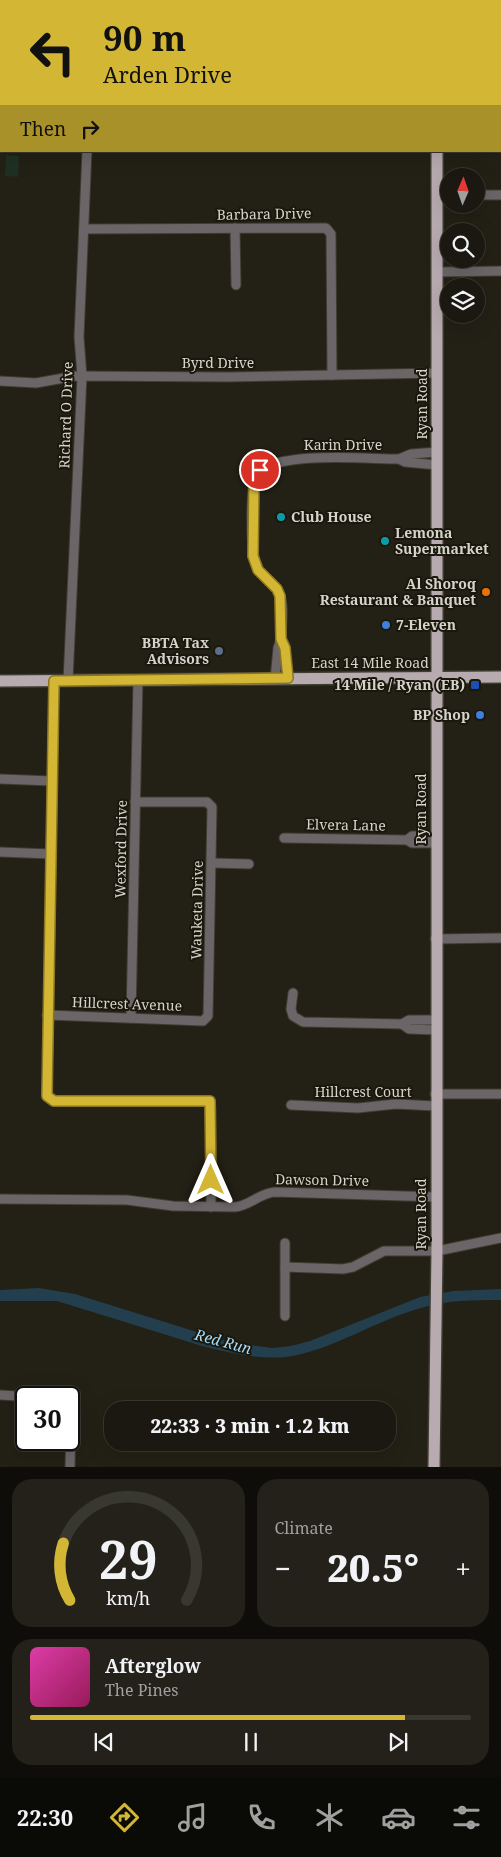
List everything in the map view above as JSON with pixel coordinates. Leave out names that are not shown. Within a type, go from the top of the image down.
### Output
[{"type":"main road","name":"Ryan Road","points":[[437,152],[440,173]]},
{"type":"main road","name":"Ryan Road","points":[[434,1467],[437,1251],[435,1094],[437,272],[442,213]]},
{"type":"main road","name":"East 14 Mile Road","points":[[0,682],[501,677]]},
{"type":"street","name":"Richard O Drive","points":[[68,681],[82,376],[79,337],[87,152]]},
{"type":"street","points":[[485,195],[501,195]]},
{"type":"street","name":"Barbara Drive","points":[[84,229],[323,227],[330,232],[332,375]]},
{"type":"street","points":[[235,228],[236,285]]},
{"type":"street","points":[[437,272],[501,271]]},
{"type":"street","name":"Byrd Drive","points":[[0,381],[36,382],[66,376],[437,374]]},
{"type":"street","name":"Karin Drive","points":[[275,678],[278,648],[281,639],[279,592],[258,570],[253,556],[253,486],[257,472],[268,466],[295,459],[399,459],[411,454],[437,452]]},
{"type":"street","name":"Karin Drive","points":[[399,459],[405,462],[437,465]]},
{"type":"street","name":"Karin Drive","points":[[281,639],[285,648],[288,678]]},
{"type":"street","name":"Wexford Drive","points":[[131,1018],[138,680]]},
{"type":"street","points":[[54,681],[46,1093],[49,1099],[62,1101],[210,1101],[211,1207]]},
{"type":"street","points":[[0,780],[52,781]]},
{"type":"street","name":"Wauketa Drive","points":[[136,802],[209,802],[212,808],[208,1011],[206,1019]]},
{"type":"street","name":"Elvera Lane","points":[[284,838],[407,840],[412,843],[436,840]]},
{"type":"street","points":[[0,852],[51,854]]},
{"type":"street","points":[[212,863],[249,864]]},
{"type":"street","points":[[436,939],[501,938]]},
{"type":"street","points":[[293,993],[291,1009],[293,1016],[303,1022],[402,1024],[409,1029],[436,1025]]},
{"type":"street","name":"Hillcrest Avenue","points":[[47,1016],[206,1019]]},
{"type":"street","points":[[435,1094],[501,1094]]},
{"type":"street","name":"Hillcrest Court","points":[[291,1105],[358,1108],[396,1104],[435,1106]]},
{"type":"street","name":"Dawson Drive","points":[[0,1199],[127,1200],[173,1206],[239,1207],[264,1194],[275,1192],[437,1197]]},
{"type":"street","points":[[285,1266],[343,1269],[353,1267],[384,1251],[437,1251],[501,1238]]},
{"type":"street","points":[[285,1243],[285,1316]]},
{"type":"street","points":[[0,1395],[15,1396]]},
{"type":"street","points":[[70,1451],[70,1467]]},
{"type":"green space","points":[[6,155],[19,156],[18,177],[5,176]]},
{"type":"water","name":"Red Run","points":[[39,1288],[75,1294],[229,1342],[272,1348],[310,1341],[420,1297],[453,1291],[501,1289],[501,1300],[461,1301],[431,1305],[389,1319],[310,1352],[270,1358],[202,1346],[57,1301],[0,1301],[0,1290]]},
{"type":"place","name":"Club House","points":[[281,517]]},
{"type":"place","name":"Lemona Supermarket","points":[[385,541]]},
{"type":"place","name":"Al Shoroq Restaurant & Banquet","points":[[486,592]]},
{"type":"place","name":"7-Eleven","points":[[386,625]]},
{"type":"place","name":"BBTA Tax Advisors","points":[[219,651]]},
{"type":"place","name":"14 Mile / Ryan (EB)","points":[[475,685]]},
{"type":"place","name":"BP Shop","points":[[480,715]]},
{"type":"route","points":[[211,1180],[212,1109],[210,1101],[205,1099],[54,1101],[47,1096],[54,681],[288,678],[285,648],[281,639],[281,601],[279,592],[258,570],[253,556],[254,479],[260,470]]}]
